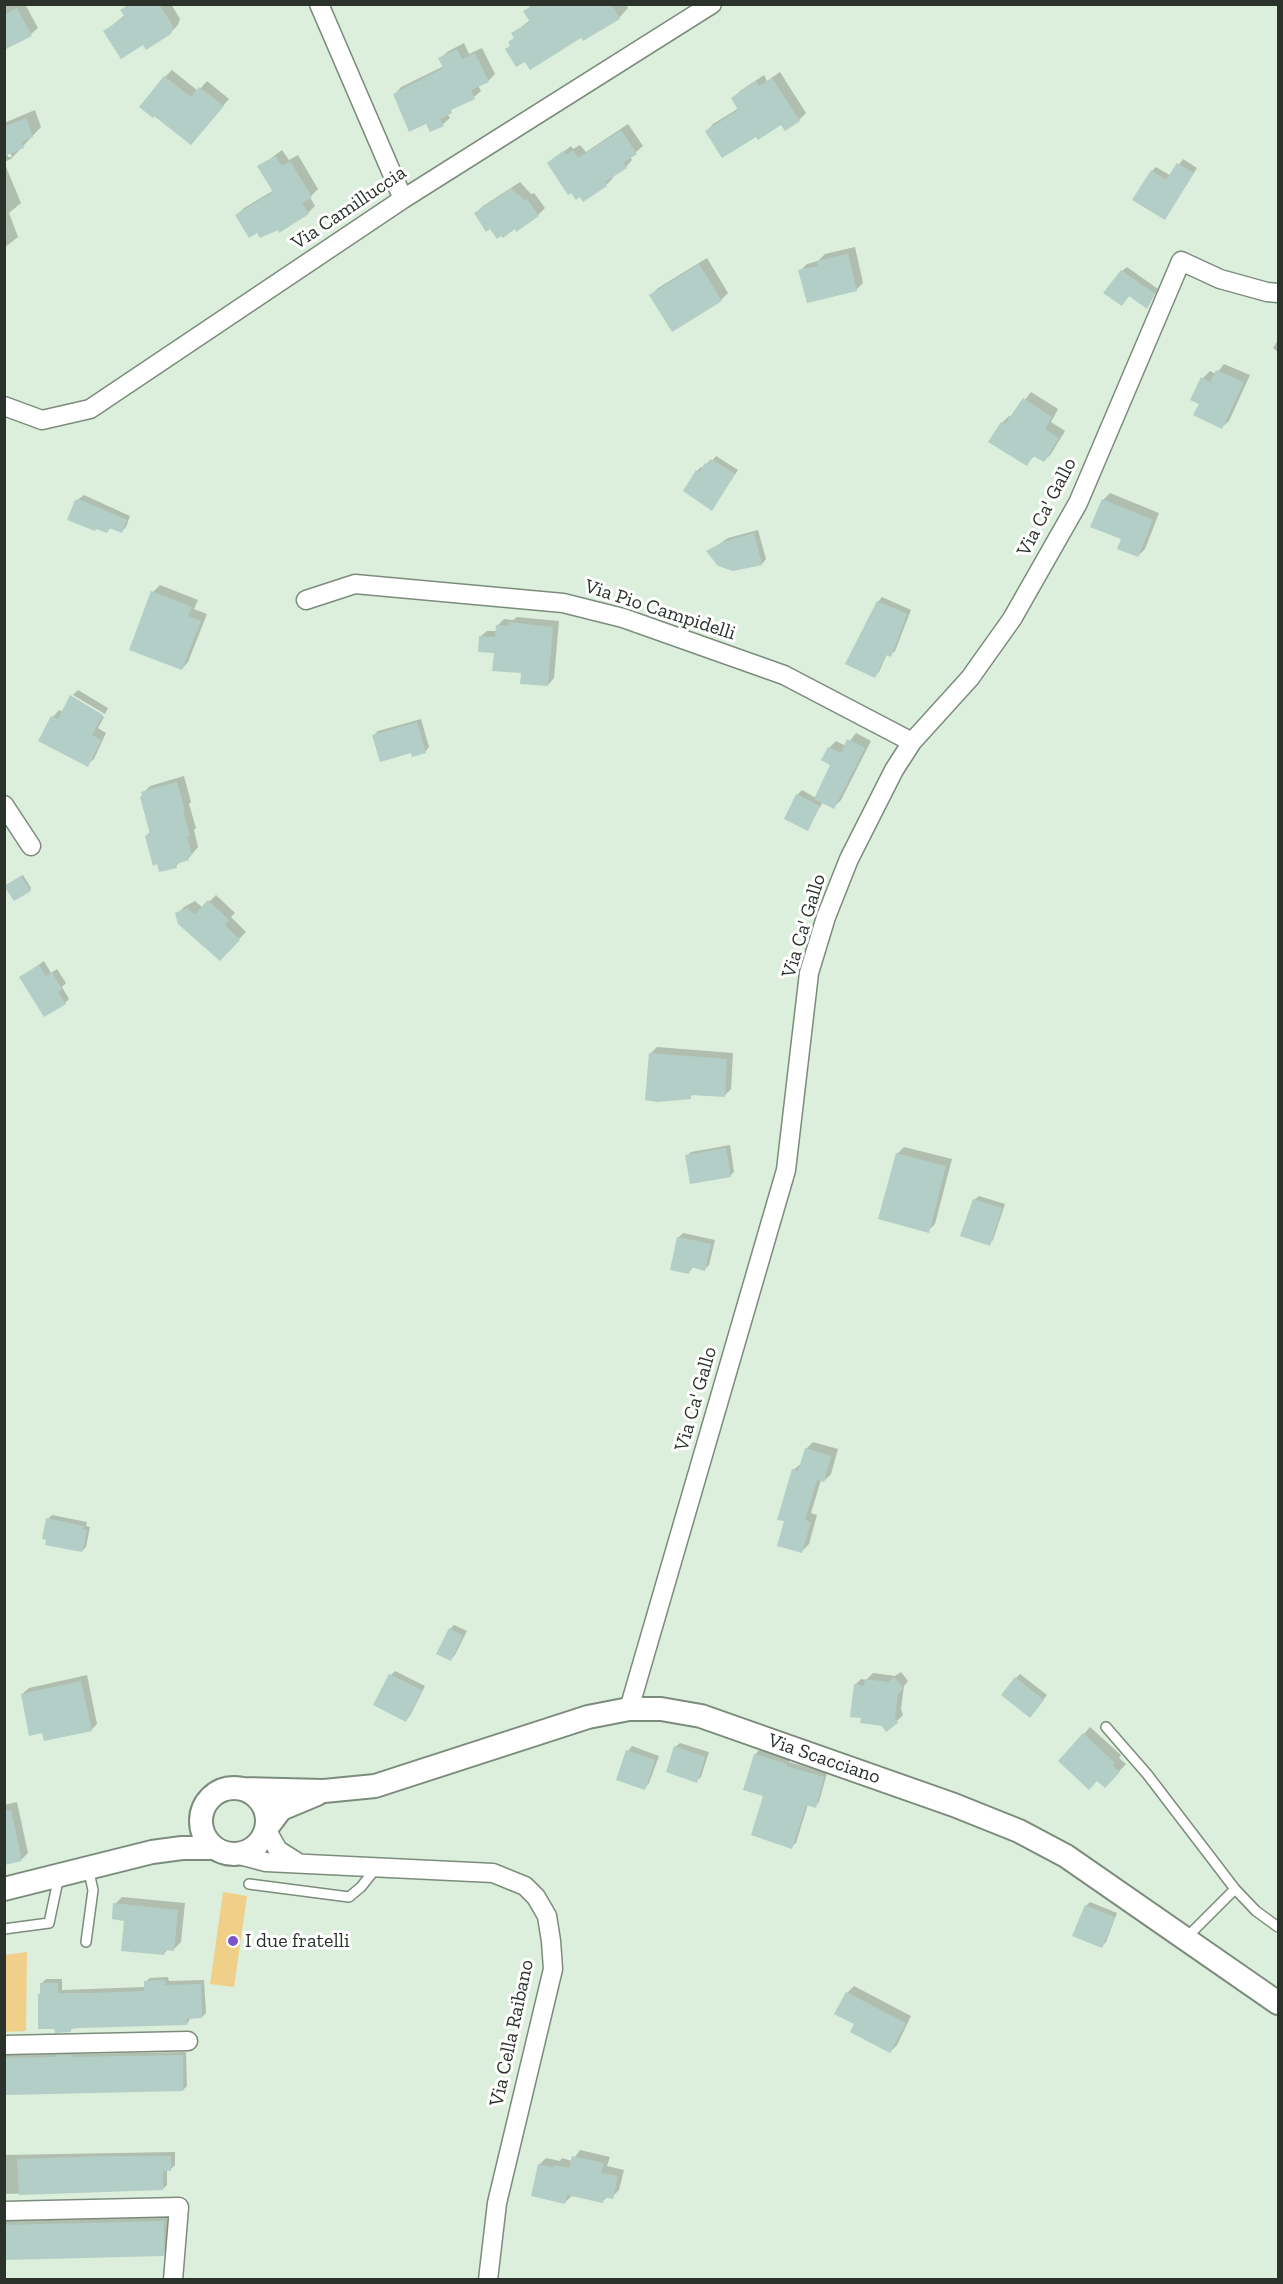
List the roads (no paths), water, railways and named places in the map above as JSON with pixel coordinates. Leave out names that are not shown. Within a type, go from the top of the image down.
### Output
[{"type":"street","points":[[319,4],[403,199]]},
{"type":"street","name":"Via Camilluccia","points":[[4,405],[42,420],[90,409],[403,199],[712,4]]},
{"type":"street","name":"Via Ca' Gallo","points":[[629,1709],[786,1170],[809,972],[826,917],[849,859],[894,770],[912,742],[970,678],[1012,619],[1078,503],[1180,261],[1220,279],[1278,293]]},
{"type":"street","name":"Via Pio Campidelli","points":[[306,600],[355,584],[563,603],[623,618],[784,675],[912,742]]},
{"type":"street","points":[[4,805],[31,846]]},
{"type":"street","name":"Via Scacciano","points":[[152,1852],[182,1833],[219,1791],[231,1788],[324,1791],[375,1786],[588,1717],[629,1709],[661,1709],[702,1716],[954,1805],[1019,1831],[1066,1856],[1278,2003]]},
{"type":"street","points":[[242,1789],[254,1795],[262,1804],[266,1816],[266,1828],[278,1850],[298,1863]]},
{"type":"street","name":"Via Scacciano","points":[[4,1889],[152,1852],[182,1848],[246,1851],[255,1846],[281,1809],[324,1791]]},
{"type":"street","points":[[203,1809],[202,1830],[207,1840],[225,1851]]},
{"type":"street","name":"Via Cella Raibano","points":[[225,1851],[266,1862],[493,1873],[525,1886],[536,1897],[547,1916],[553,1969],[497,2203],[488,2280]]},
{"type":"street","points":[[4,2045],[188,2041]]},
{"type":"street","points":[[4,2211],[179,2207],[173,2280]]},
{"type":"lane","points":[[1106,1727],[1147,1774],[1235,1888],[1256,1911],[1278,1927]]},
{"type":"lane","points":[[249,1884],[349,1897],[361,1887],[377,1867]]},
{"type":"lane","points":[[86,1942],[93,1890],[88,1868]]},
{"type":"lane","points":[[4,1929],[49,1923],[59,1876]]},
{"type":"lane","points":[[1185,1938],[1235,1888]]},
{"type":"place","name":"I due fratelli","points":[[233,1941]]}]
